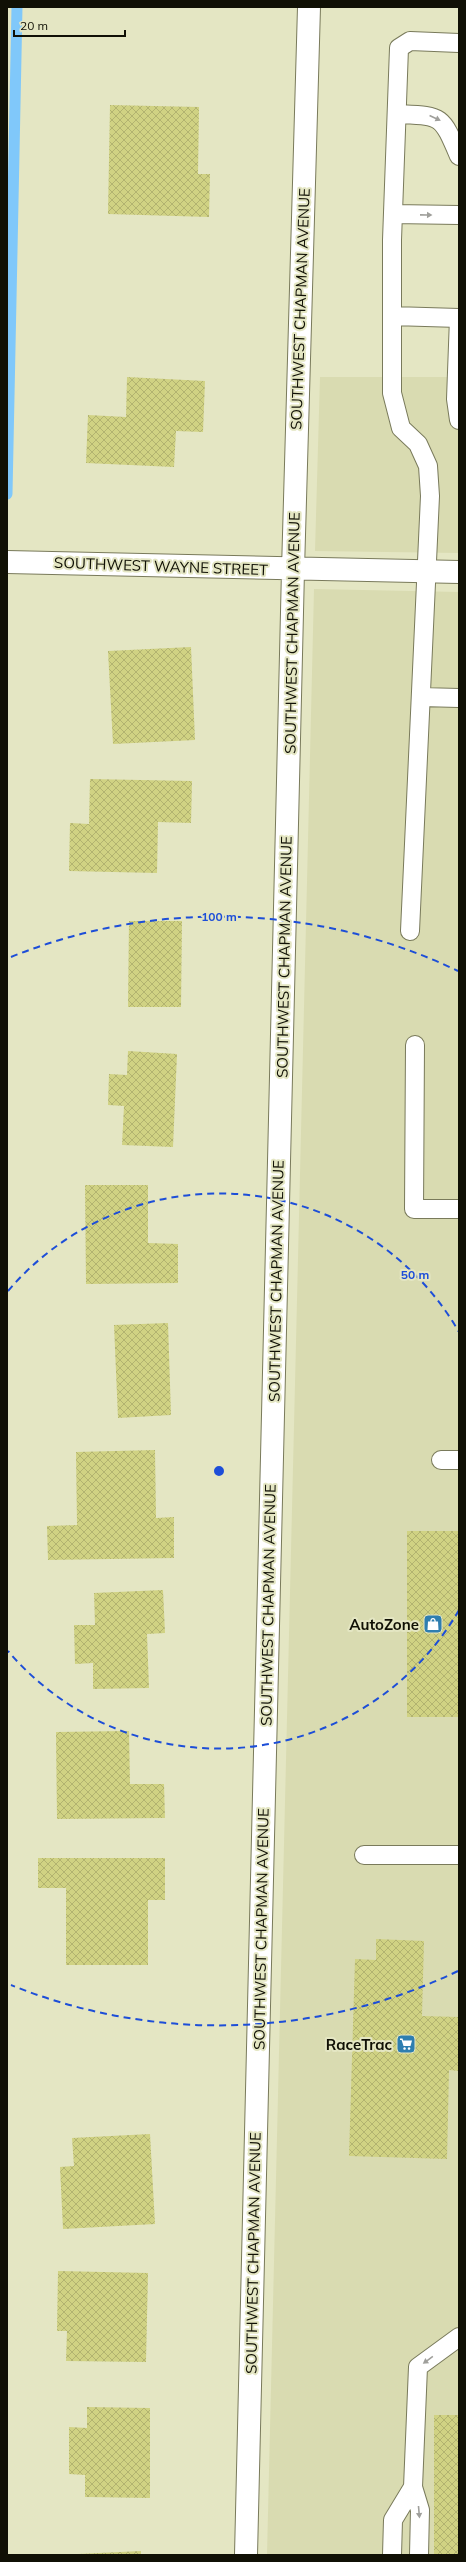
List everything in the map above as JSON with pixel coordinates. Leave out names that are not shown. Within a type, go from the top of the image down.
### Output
[{"type":"street","name":"SOUTHWEST CHAPMAN AVENUE","points":[[246,2555],[293,570],[309,7]]},
{"type":"street","name":"SOUTHWEST WAYNE STREET","points":[[7,562],[293,570],[459,572]]},
{"type":"lane","points":[[410,931],[430,496],[428,466],[418,444],[401,428],[392,393],[393,214],[399,48],[410,41],[459,43]]},
{"type":"lane","points":[[397,114],[430,115],[438,118],[446,125],[459,156]]},
{"type":"lane","points":[[393,214],[459,215]]},
{"type":"lane","points":[[392,316],[459,318],[456,399],[459,420]]},
{"type":"lane","points":[[421,697],[459,698]]},
{"type":"lane","points":[[415,1045],[414,1209],[459,1209]]},
{"type":"lane","points":[[441,1460],[459,1460]]},
{"type":"lane","points":[[364,1855],[459,1855]]},
{"type":"lane","points":[[419,2555],[420,2510],[413,2487],[418,2367],[459,2337]]},
{"type":"lane","points":[[392,2555],[393,2520],[413,2487]]},
{"type":"shaded area","points":[[320,377],[459,377],[459,553],[315,551]]},
{"type":"shaded area","points":[[314,589],[459,592],[459,2555],[267,2555]]},
{"type":"building","points":[[110,105],[199,107],[198,174],[210,174],[209,217],[108,214]]},
{"type":"building","points":[[127,377],[205,381],[203,432],[176,431],[174,467],[86,463],[88,415],[126,417]]},
{"type":"building","points":[[191,647],[195,740],[113,744],[108,651]]},
{"type":"building","points":[[90,779],[192,781],[191,823],[158,822],[157,873],[69,871],[70,823],[89,824]]},
{"type":"building","points":[[129,921],[182,921],[181,1007],[128,1007]]},
{"type":"building","points":[[128,1051],[177,1054],[173,1147],[122,1145],[124,1106],[108,1105],[109,1074],[127,1075]]},
{"type":"building","points":[[85,1185],[148,1185],[148,1243],[178,1244],[178,1283],[86,1284]]},
{"type":"building","points":[[168,1323],[171,1415],[118,1418],[114,1325]]},
{"type":"building","points":[[155,1450],[156,1518],[174,1517],[174,1558],[48,1560],[47,1526],[77,1525],[76,1452]]},
{"type":"building","name":"AutoZone","points":[[407,1531],[459,1531],[459,1717],[407,1717]]},
{"type":"building","points":[[163,1590],[165,1633],[147,1634],[149,1688],[93,1689],[93,1663],[75,1664],[74,1625],[95,1625],[94,1593]]},
{"type":"building","points":[[129,1731],[130,1784],[164,1784],[165,1818],[57,1819],[56,1732]]},
{"type":"building","points":[[38,1858],[165,1858],[165,1900],[148,1900],[148,1965],[66,1965],[66,1888],[38,1888]]},
{"type":"building","name":"RaceTrac","points":[[376,1939],[424,1941],[422,2016],[459,2017],[459,2071],[449,2070],[447,2159],[349,2156],[355,1959],[376,1960]]},
{"type":"building","points":[[150,2134],[155,2224],[63,2229],[60,2167],[74,2166],[72,2138]]},
{"type":"building","points":[[58,2271],[148,2273],[146,2362],[66,2361],[67,2331],[57,2331]]},
{"type":"building","points":[[87,2407],[150,2408],[150,2498],[85,2497],[85,2475],[69,2474],[69,2427],[87,2428]]},
{"type":"building","points":[[434,2415],[459,2415],[459,2555],[434,2555]]},
{"type":"building","points":[[141,2551],[141,2555],[78,2555],[78,2554]]},
{"type":"waterway","points":[[7,494],[17,7]]},
{"type":"place","name":"AutoZone","points":[[433,1624]]},
{"type":"place","name":"RaceTrac","points":[[406,2044]]}]
